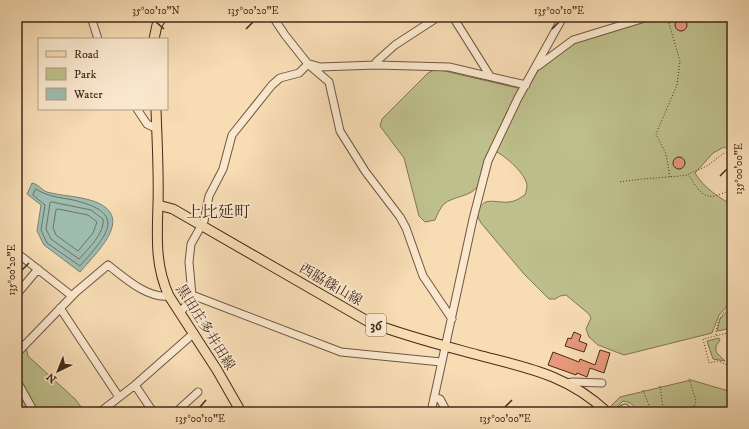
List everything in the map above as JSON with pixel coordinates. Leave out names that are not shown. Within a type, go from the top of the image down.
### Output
[{"type":"main road","points":[[154,38],[157,25],[162,17]]},
{"type":"main road","points":[[156,110],[158,205]]},
{"type":"main road","name":"西脇篠山線","points":[[158,205],[173,209],[370,322],[390,330],[447,347],[543,372],[567,383],[599,404],[607,412]]},
{"type":"main road","name":"黒田庄多井田線","points":[[158,205],[156,233],[158,261],[163,284],[241,412]]},
{"type":"street","points":[[91,17],[98,38]]},
{"type":"street","points":[[273,17],[308,64],[329,82],[340,131],[365,171],[400,216],[406,228],[423,276],[452,319]]},
{"type":"street","points":[[376,65],[376,62],[395,45],[438,17]]},
{"type":"street","points":[[453,17],[490,76]]},
{"type":"street","points":[[432,412],[441,362],[447,347],[473,219],[488,161],[526,85],[563,17]]},
{"type":"street","points":[[536,67],[573,40],[648,17]]},
{"type":"street","points":[[308,64],[320,67],[376,65],[449,67],[526,85]]},
{"type":"street","points":[[180,312],[192,295],[189,262],[191,244],[202,226],[209,196],[223,169],[232,135],[272,85],[280,78],[299,73],[308,64]]},
{"type":"street","points":[[137,110],[147,124],[157,129]]},
{"type":"street","points":[[17,253],[72,296]]},
{"type":"street","points":[[17,353],[72,296],[108,265],[133,284],[160,297],[169,296]]},
{"type":"street","points":[[17,294],[38,269]]},
{"type":"street","points":[[192,295],[340,352],[441,362]]},
{"type":"street","points":[[60,308],[119,397]]},
{"type":"street","points":[[100,412],[134,385],[194,333]]},
{"type":"street","points":[[17,381],[34,412]]},
{"type":"street","points":[[567,383],[602,382]]},
{"type":"street","points":[[134,385],[153,412]]},
{"type":"street","points":[[176,412],[198,392]]},
{"type":"street","points":[[434,397],[440,399],[447,412]]},
{"type":"street","points":[[618,412],[625,408],[630,412]]},
{"type":"path","points":[[667,17],[680,61],[677,85],[656,134],[666,154],[670,177]]},
{"type":"path","points":[[620,182],[657,176],[670,177],[688,174],[707,166],[724,153],[728,153],[732,147]]},
{"type":"path","points":[[728,153],[732,160]]},
{"type":"path","points":[[688,174],[697,189],[704,195],[715,197],[732,189]]},
{"type":"path","points":[[716,335],[716,328],[721,315],[732,303]]},
{"type":"path","points":[[732,332],[703,339],[709,362],[718,361],[732,367]]},
{"type":"path","points":[[648,408],[657,411],[663,408],[672,411],[690,409],[696,405],[689,378]]},
{"type":"path","points":[[660,386],[663,408]]},
{"type":"path","points":[[643,390],[648,408]]},
{"type":"path","points":[[643,412],[648,408]]},
{"type":"green space","points":[[657,17],[732,17],[732,156],[729,150],[724,147],[713,153],[695,173],[716,195],[732,205],[732,300],[719,315],[712,333],[624,355],[598,345],[589,337],[586,329],[591,318],[589,314],[566,295],[555,299],[549,299],[524,274],[481,223],[477,215],[483,204],[491,201],[514,201],[525,195],[527,185],[518,169],[501,154],[491,149],[484,163],[477,187],[466,195],[448,201],[441,207],[435,220],[425,222],[419,216],[404,158],[380,126],[382,119],[428,73],[436,69],[526,90],[540,68],[572,44],[629,24]]},
{"type":"green space","points":[[732,306],[732,328],[717,331],[720,319]]},
{"type":"green space","points":[[17,334],[25,343],[28,356],[75,399],[85,412],[17,412]]},
{"type":"green space","points":[[719,338],[720,340],[716,346],[716,352],[725,361],[713,359],[707,341]]},
{"type":"green space","points":[[691,380],[732,392],[732,412],[636,412],[635,407],[632,404],[623,401],[614,410],[609,408],[620,397]]},
{"type":"water","points":[[32,183],[47,192],[93,201],[106,208],[112,216],[112,225],[109,235],[103,245],[80,272],[44,245],[37,231],[41,205],[27,194]]},
{"type":"building","points":[[683,19],[686,20],[686,30],[679,31],[676,30],[675,23],[676,20]]},
{"type":"building","points":[[681,157],[684,158],[684,168],[677,169],[674,168],[673,161],[674,158]]},
{"type":"building","points":[[574,332],[581,335],[579,341],[587,344],[584,352],[565,346],[568,338],[571,339]]},
{"type":"building","points":[[600,350],[610,353],[604,373],[590,368],[587,377],[577,373],[576,375],[548,365],[553,352],[579,362],[580,359],[595,365]]},
{"type":"district","name":"上比延町","points":[[218,211]]}]
